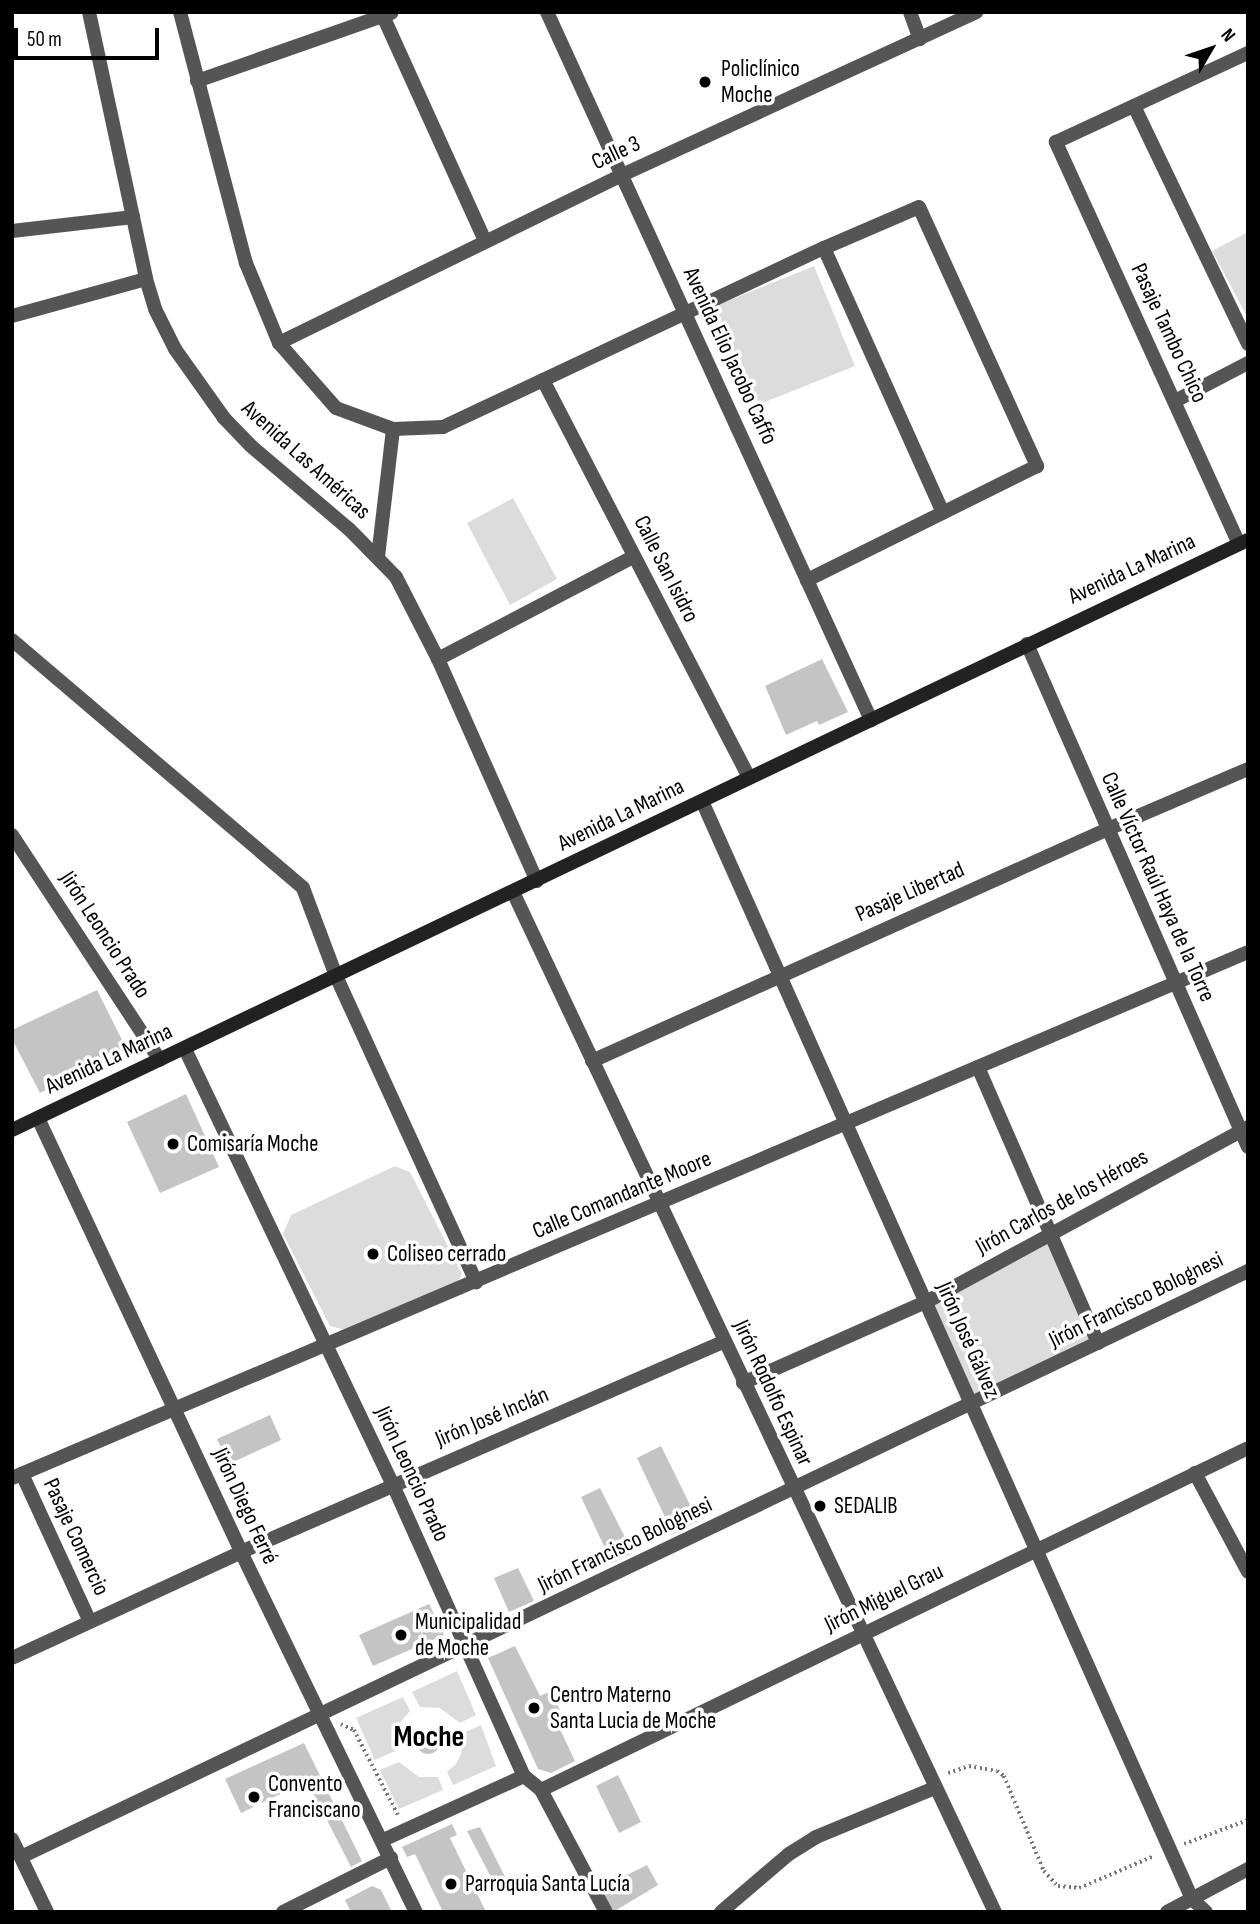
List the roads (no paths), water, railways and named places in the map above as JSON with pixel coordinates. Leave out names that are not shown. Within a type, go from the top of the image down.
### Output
[{"type":"main road","name":"Avenida La Marina","points":[[12,1130],[1243,542]]},
{"type":"street","name":"Avenida Las Américas","points":[[89,12],[146,279],[155,309],[175,349],[224,418],[251,446],[378,557],[396,577],[438,659],[537,881]]},
{"type":"street","points":[[180,12],[246,263],[279,343],[336,408],[393,429],[443,427],[824,248],[919,207],[1037,466],[807,580]]},
{"type":"street","name":"Avenida Elio Jacobo Caffo","points":[[547,12],[871,720]]},
{"type":"street","points":[[910,12],[920,39]]},
{"type":"street","name":"Calle 3","points":[[279,343],[622,175],[976,12]]},
{"type":"street","points":[[197,81],[388,14],[485,241]]},
{"type":"street","points":[[1248,53],[1134,106],[1248,344]]},
{"type":"street","name":"Pasaje Tambo Chico","points":[[1134,106],[1056,142],[1243,542]]},
{"type":"street","points":[[12,232],[133,217]]},
{"type":"street","points":[[824,248],[943,513]]},
{"type":"street","points":[[12,316],[146,279]]},
{"type":"street","points":[[1175,401],[1248,363]]},
{"type":"street","name":"Calle San Isidro","points":[[543,380],[749,778]]},
{"type":"street","points":[[378,557],[393,429]]},
{"type":"street","points":[[438,659],[633,557]]},
{"type":"street","points":[[12,640],[303,888],[336,976],[476,1282]]},
{"type":"street","name":"Calle Víctor Raúl Haya de la Torre","points":[[1027,644],[1175,981],[1244,1129],[1248,1147]]},
{"type":"street","name":"Pasaje Libertad","points":[[592,1061],[779,975],[1248,769]]},
{"type":"street","name":"Jirón José Gálvez","points":[[702,801],[1172,1849],[1192,1899]]},
{"type":"street","name":"Jirón Leoncio Prado","points":[[13,836],[160,1060]]},
{"type":"street","name":"Jirón Rodolfo Espinar","points":[[513,892],[723,1342],[995,1912]]},
{"type":"street","name":"Calle Comandante Moore","points":[[17,1476],[1248,952]]},
{"type":"street","name":"Jirón Leoncio Prado","points":[[185,1049],[393,1485],[524,1776],[541,1790],[606,1912]]},
{"type":"street","points":[[978,1068],[1048,1234],[1098,1343]]},
{"type":"street","name":"Jirón Diego Ferré","points":[[38,1118],[241,1552],[328,1717],[416,1912]]},
{"type":"street","name":"Jirón Carlos de los Héroes","points":[[743,1383],[926,1302],[1244,1129]]},
{"type":"street","name":"Jirón Francisco Bolognesi","points":[[21,1857],[328,1717],[465,1648],[1248,1271]]},
{"type":"street","name":"Jirón José Inclán","points":[[12,1658],[89,1620],[241,1552],[723,1342]]},
{"type":"street","name":"Jirón Miguel Grau","points":[[541,1790],[1248,1448]]},
{"type":"street","points":[[1195,1473],[1248,1572]]},
{"type":"street","name":"Pasaje Comercio","points":[[17,1476],[89,1620]]},
{"type":"street","points":[[383,1840],[524,1776]]},
{"type":"street","points":[[721,1912],[789,1854],[816,1837],[918,1795],[933,1784]]},
{"type":"street","points":[[12,1839],[47,1912]]},
{"type":"street","points":[[283,1912],[391,1858]]},
{"type":"street","points":[[1167,1912],[1248,1869]]},
{"type":"street","points":[[1192,1899],[1206,1912]]},
{"type":"place","name":"Policlínico Moche","points":[[705,82]]},
{"type":"place","name":"Comisaría Moche","points":[[173,1144]]},
{"type":"place","name":"Coliseo cerrado","points":[[373,1254]]},
{"type":"place","name":"SEDALIB","points":[[820,1506]]},
{"type":"place","name":"Municipalidad de Moche","points":[[401,1635]]},
{"type":"place","name":"Centro Materno Santa Lucia de Moche","points":[[534,1708]]},
{"type":"place","name":"Convento Franciscano","points":[[254,1797]]},
{"type":"place","name":"Parroquia Santa Lucía","points":[[451,1884]]},
{"type":"district","name":"Moche","points":[[429,1737]]}]
